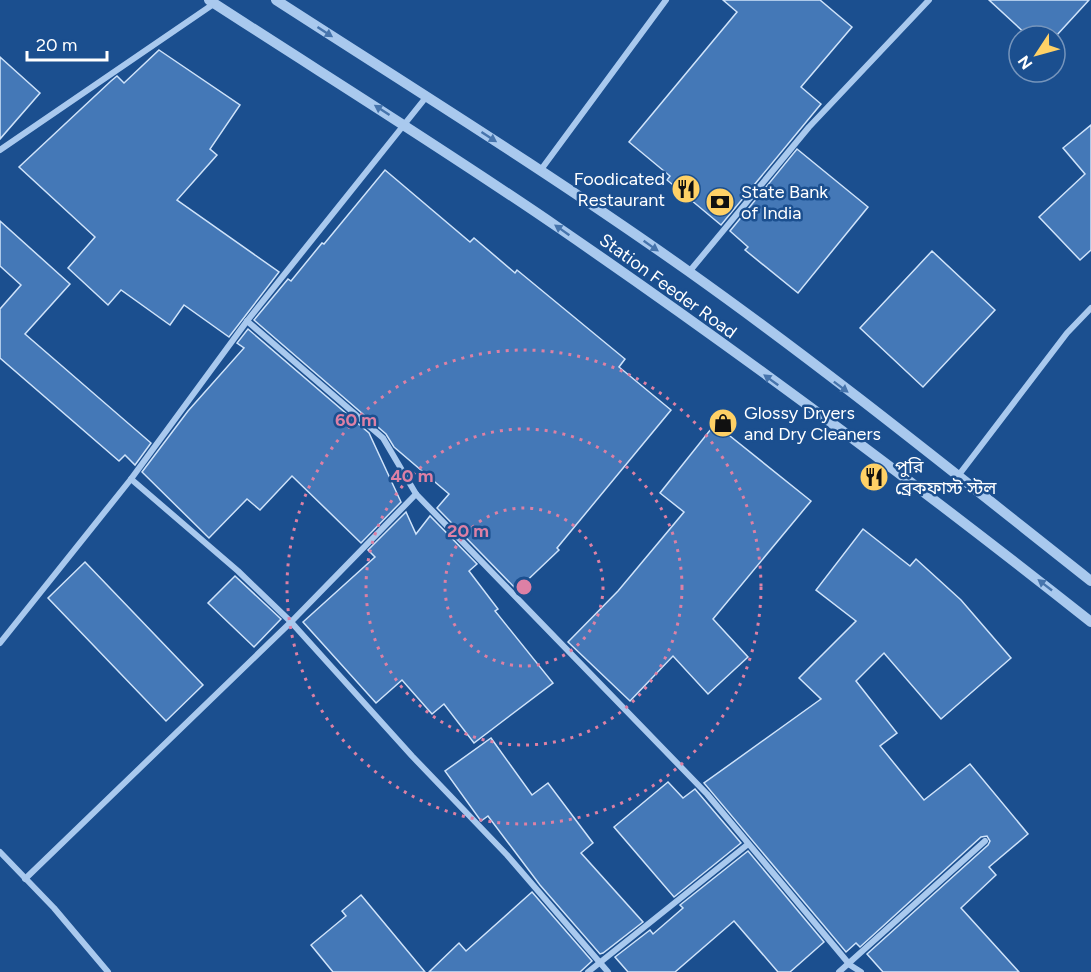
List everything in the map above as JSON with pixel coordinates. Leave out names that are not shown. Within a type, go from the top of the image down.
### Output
[{"type":"street","name":"Station Feeder Road","points":[[276,0],[427,96],[689,272],[958,476],[1091,581]]},
{"type":"street","points":[[540,171],[666,0]]},
{"type":"street","points":[[689,272],[809,127],[930,0]]},
{"type":"street","name":"Station Feeder Road","points":[[214,1],[560,229],[920,488],[1091,622]]},
{"type":"street","points":[[0,150],[214,1]]},
{"type":"street","points":[[0,643],[131,479],[247,321],[427,96]]},
{"type":"street","points":[[958,476],[1067,333],[1091,308]]},
{"type":"street","points":[[247,321],[383,438],[416,494],[707,794],[747,845],[850,965],[861,972]]},
{"type":"street","points":[[131,479],[238,571],[291,622],[412,756],[507,855],[608,972]]},
{"type":"street","points":[[25,879],[291,622],[416,494]]},
{"type":"street","points":[[839,972],[850,965],[896,919],[985,841]]},
{"type":"street","points":[[588,972],[747,845]]},
{"type":"street","points":[[0,852],[54,908],[108,972]]},
{"type":"building","points":[[723,0],[820,0],[852,27],[801,87],[821,104],[721,225],[667,180],[670,176],[629,142],[737,12]]},
{"type":"building","points":[[989,0],[1089,0],[1067,24],[1015,24]]},
{"type":"building","points":[[159,50],[240,105],[210,149],[217,155],[177,200],[279,272],[229,337],[184,305],[170,325],[121,290],[108,305],[68,268],[95,237],[19,167],[111,81],[117,76],[124,83]]},
{"type":"building","points":[[0,57],[40,93],[0,139]]},
{"type":"building","points":[[1091,125],[1091,250],[1080,260],[1039,217],[1085,174],[1063,148]]},
{"type":"building","points":[[797,149],[868,207],[798,293],[745,250],[748,247],[730,231]]},
{"type":"building","points":[[385,170],[470,242],[474,238],[515,273],[517,270],[625,359],[619,367],[671,410],[557,548],[559,550],[517,590],[437,508],[449,494],[394,447],[386,434],[254,320],[288,279],[291,281],[322,243],[324,244]]},
{"type":"building","points":[[0,221],[70,284],[25,334],[151,443],[135,465],[125,455],[119,461],[0,358],[0,309],[21,285],[0,266]]},
{"type":"building","points":[[932,251],[995,310],[923,387],[860,328]]},
{"type":"building","points":[[248,329],[369,433],[401,502],[361,543],[292,476],[260,510],[247,499],[209,538],[142,472],[188,411],[244,348],[237,343]]},
{"type":"building","points":[[715,424],[811,501],[713,619],[748,657],[708,694],[673,656],[630,701],[568,642],[618,591],[684,512],[660,493]]},
{"type":"building","points":[[406,512],[416,534],[430,516],[477,564],[469,571],[498,609],[495,611],[553,683],[474,743],[444,704],[432,714],[402,680],[376,703],[303,622],[375,557],[368,550]]},
{"type":"building","points":[[863,529],[910,566],[916,559],[961,600],[1011,658],[941,719],[884,653],[856,681],[897,733],[880,746],[924,800],[970,764],[1028,834],[989,867],[996,875],[961,908],[1019,972],[883,972],[867,954],[988,845],[990,841],[987,836],[981,837],[860,947],[856,943],[846,952],[704,783],[821,699],[799,678],[856,621],[816,590]]},
{"type":"building","points":[[85,562],[203,685],[166,721],[48,598]]},
{"type":"building","points":[[235,576],[281,619],[254,647],[208,603]]},
{"type":"building","points":[[491,738],[532,795],[548,783],[593,843],[581,853],[643,922],[603,953],[600,954],[540,885],[488,816],[481,821],[445,771]]},
{"type":"building","points":[[668,782],[683,798],[695,789],[741,843],[674,897],[614,827]]},
{"type":"building","points":[[748,851],[824,942],[790,972],[778,972],[734,921],[675,972],[628,972],[615,957],[650,930],[653,934],[683,908],[680,905]]},
{"type":"building","points":[[532,892],[592,961],[580,972],[429,972],[459,943],[466,951]]},
{"type":"building","points":[[361,895],[425,972],[333,972],[311,945],[346,916],[342,911]]},
{"type":"place","name":"Foodicated Restaurant","points":[[686,189]]},
{"type":"place","name":"State Bank of India","points":[[720,202]]},
{"type":"place","name":"Glossy Dryers and Dry Cleaners","points":[[723,423]]},
{"type":"place","name":"পুরি ব্রেকফাস্ট স্টল","points":[[874,477]]}]
